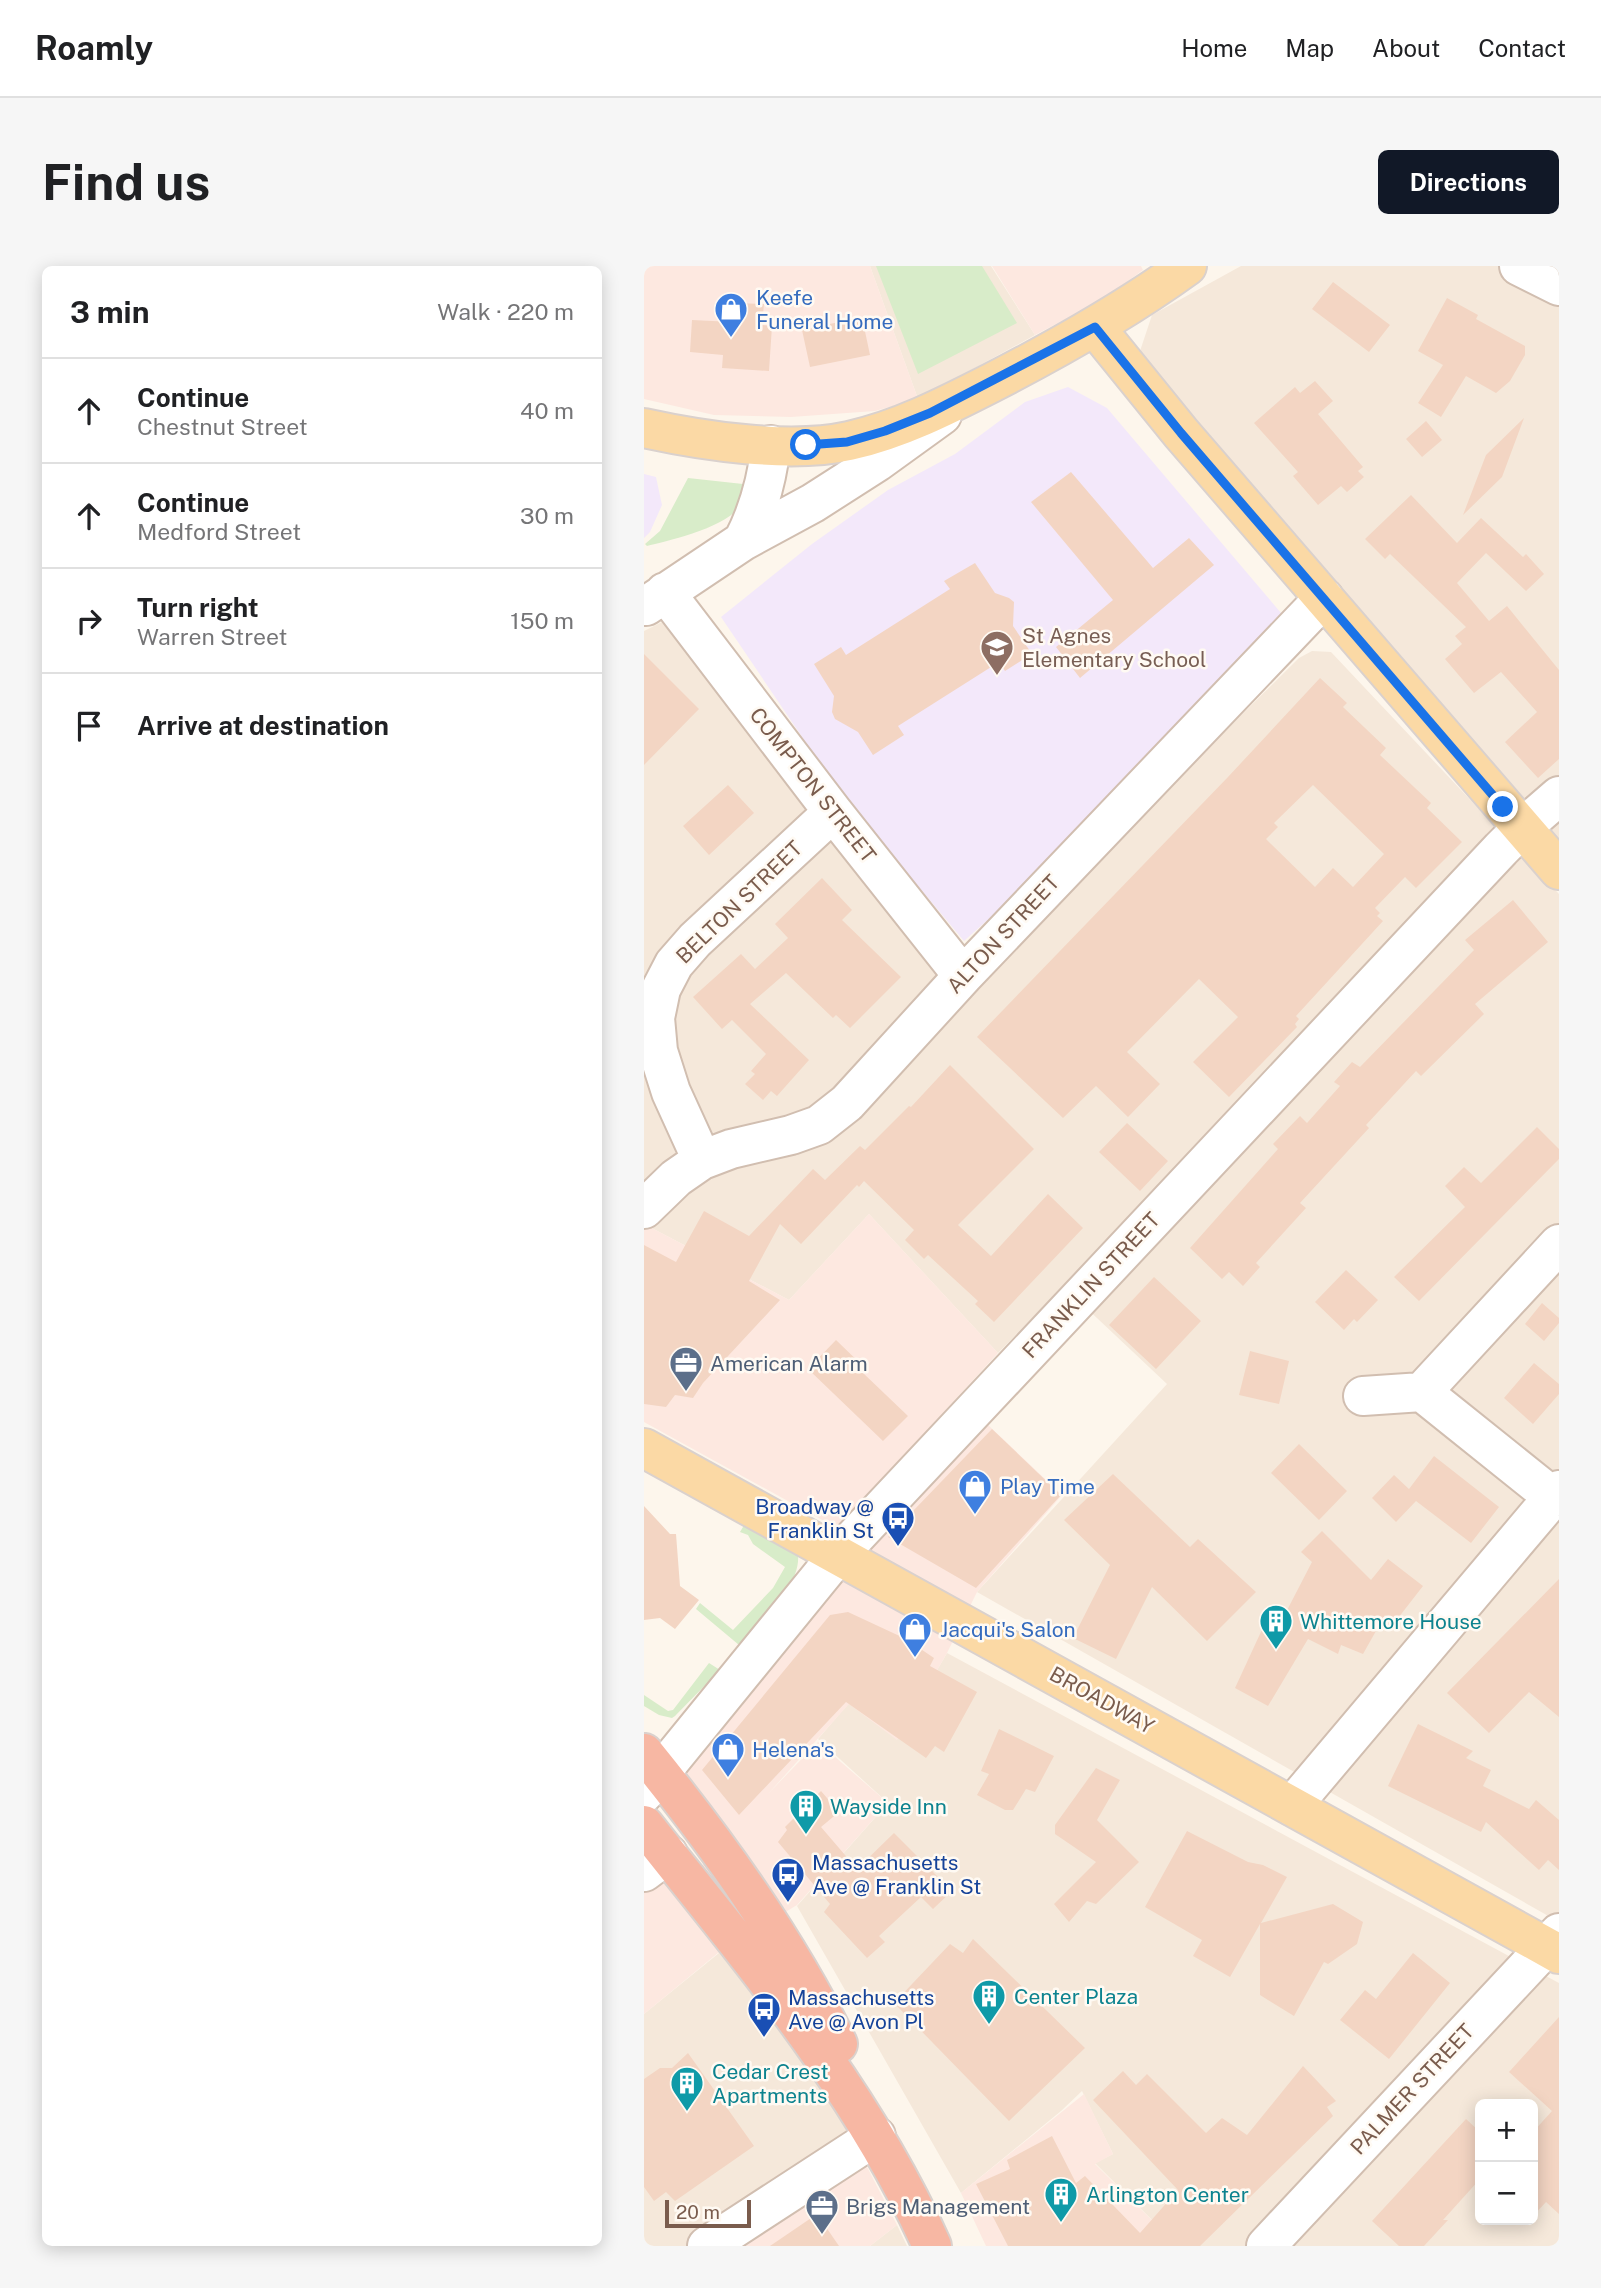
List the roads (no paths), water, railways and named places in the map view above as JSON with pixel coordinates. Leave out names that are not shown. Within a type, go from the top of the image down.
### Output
[{"type":"highway","points":[[649,1773],[764,1917],[820,2007],[850,2068],[876,2136],[932,2246]]},
{"type":"highway","points":[[644,1825],[656,1863],[800,2023],[876,2136]]},
{"type":"main road","points":[[644,428],[771,445],[834,443],[885,431],[981,388],[1095,327],[1186,266]]},
{"type":"main road","points":[[1095,327],[1181,433],[1559,870]]},
{"type":"main road","name":"BROADWAY","points":[[644,1448],[1292,1806],[1555,1944]]},
{"type":"street","points":[[1519,266],[1559,286]]},
{"type":"street","points":[[655,599],[743,541],[813,503],[877,462],[981,388]]},
{"type":"street","points":[[743,541],[760,504],[771,445]]},
{"type":"street","name":"ALTON STREET","points":[[644,1209],[676,1178],[702,1160],[731,1149],[792,1135],[819,1125],[847,1103],[962,976],[1324,598]]},
{"type":"street","name":"COMPTON STREET","points":[[655,599],[833,812],[962,976]]},
{"type":"street","name":"FRANKLIN STREET","points":[[649,1773],[838,1555],[1522,828],[1559,796]]},
{"type":"street","name":"BELTON STREET","points":[[702,1160],[671,1092],[658,1051],[656,1018],[661,989],[674,964],[695,940],[833,812]]},
{"type":"street","points":[[1422,1392],[1559,1244]]},
{"type":"street","points":[[1292,1806],[1556,1494],[1422,1392],[1363,1396]]},
{"type":"street","name":"PALMER STREET","points":[[1266,2246],[1555,1944]]},
{"type":"street","points":[[707,2246],[876,2136]]},
{"type":"place","name":"Keefe Funeral Home","points":[[731,339]]},
{"type":"place","name":"St Agnes Elementary School","points":[[997,677]]},
{"type":"place","name":"American Alarm","points":[[686,1393]]},
{"type":"place","name":"Play Time","points":[[975,1516]]},
{"type":"place","name":"Broadway @ Franklin St","points":[[898,1548]]},
{"type":"place","name":"Whittemore House","points":[[1276,1651]]},
{"type":"place","name":"Jacqui's Salon","points":[[915,1659]]},
{"type":"place","name":"Helena's","points":[[728,1779]]},
{"type":"place","name":"Wayside Inn","points":[[806,1836]]},
{"type":"place","name":"Massachusetts Ave @ Franklin St","points":[[788,1904]]},
{"type":"place","name":"Center Plaza","points":[[989,2026]]},
{"type":"place","name":"Massachusetts Ave @ Avon Pl","points":[[764,2039]]},
{"type":"place","name":"Cedar Crest Apartments","points":[[687,2113]]},
{"type":"place","name":"Arlington Center","points":[[1061,2224]]},
{"type":"place","name":"Brigs Management","points":[[822,2236]]}]
